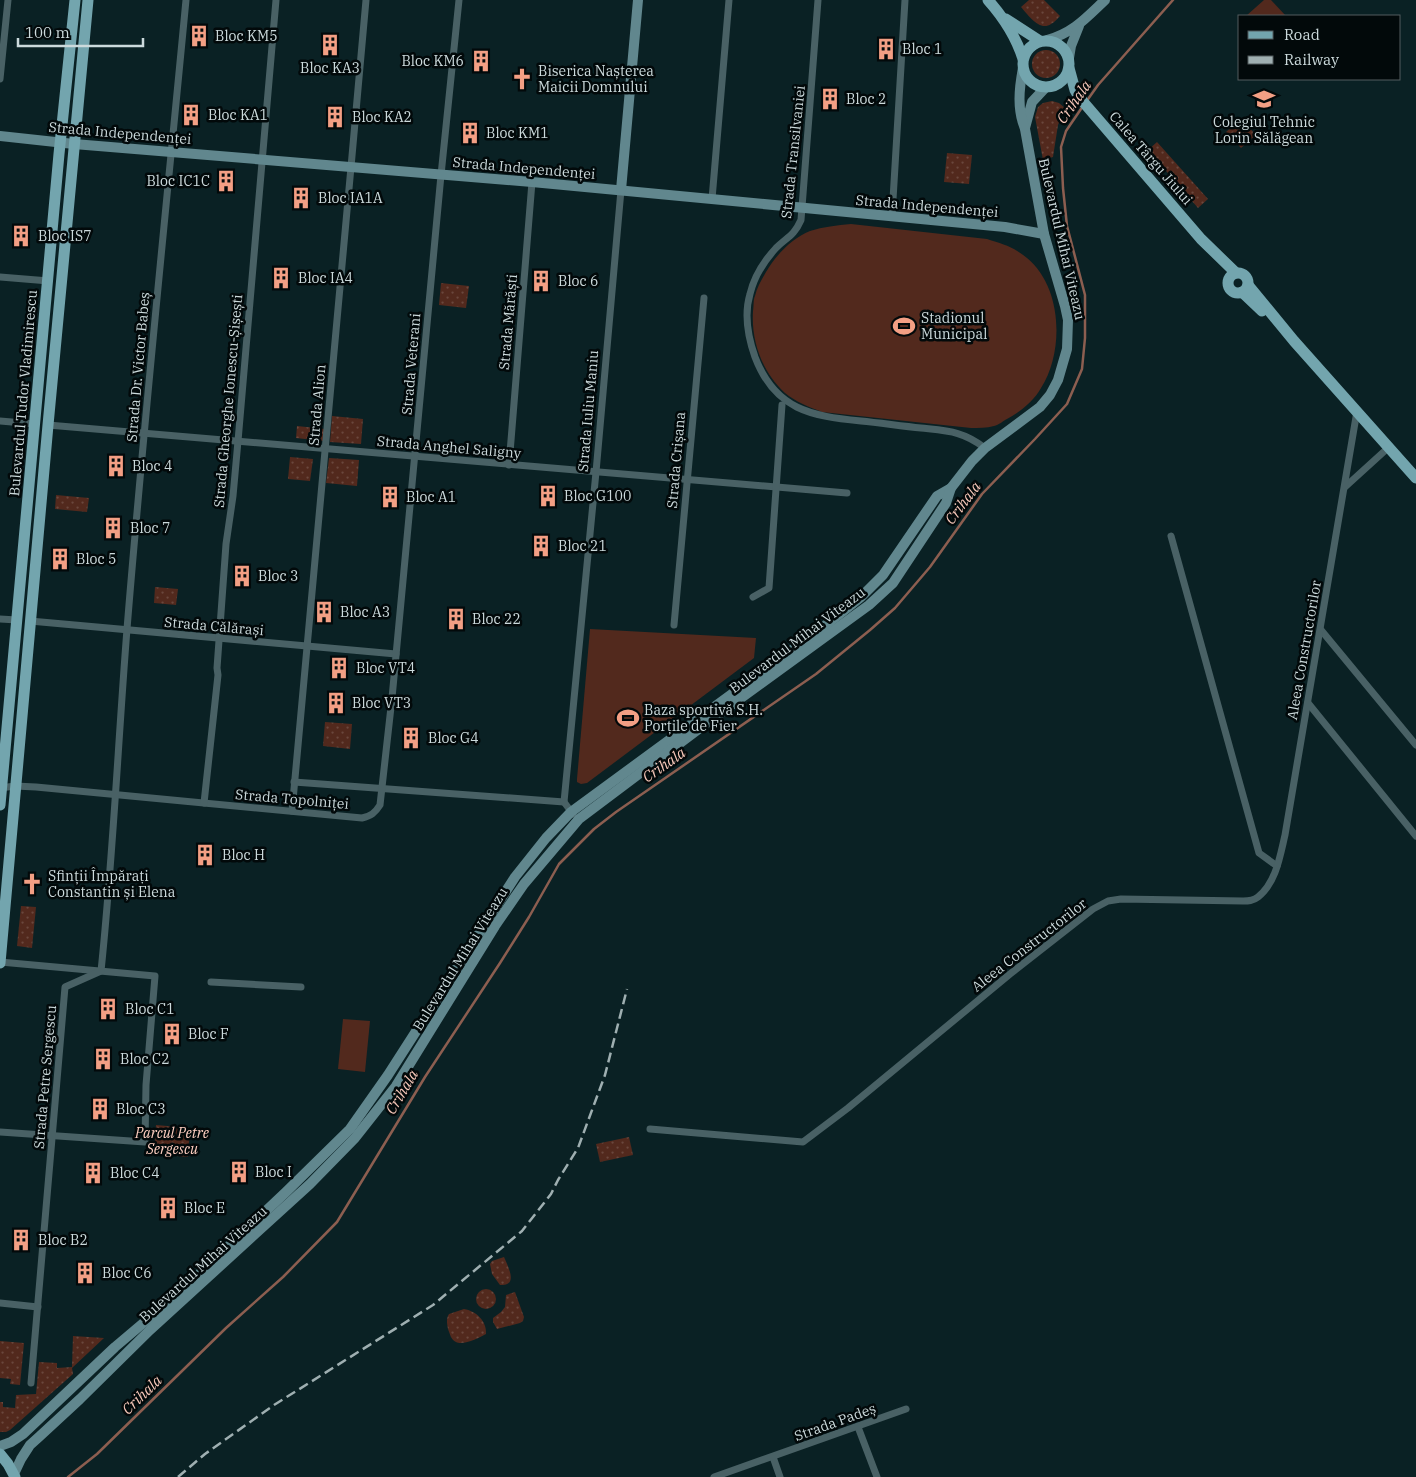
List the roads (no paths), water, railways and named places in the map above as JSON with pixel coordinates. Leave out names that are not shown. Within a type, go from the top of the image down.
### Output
[{"type":"main road","name":"Bulevardul Tudor Vladimirescu","points":[[0,805],[60,142],[75,0]]},
{"type":"main road","name":"Bulevardul Tudor Vladimirescu","points":[[0,963],[88,0]]},
{"type":"main road","name":"Strada Iuliu Maniu","points":[[621,190],[638,0]]},
{"type":"main road","points":[[988,0],[1003,17],[1016,40],[1026,76],[1038,86],[1048,87],[1056,85],[1067,75],[1071,46],[1078,26]]},
{"type":"main road","points":[[1023,64],[1029,48],[1065,34],[1078,26],[1105,0]]},
{"type":"main road","points":[[1003,17],[1044,41],[1054,42],[1061,46],[1066,52],[1069,63]]},
{"type":"main road","name":"Calea Târgu Jiului","points":[[1069,63],[1078,97],[1233,276]]},
{"type":"main road","name":"Bulevardul Mihai Viteazu","points":[[457,977],[524,884],[579,819],[869,605],[893,583],[946,503],[951,488],[972,461],[985,448],[1040,408],[1050,395],[1063,366],[1068,335],[1068,320],[1066,306],[1044,234],[1025,129],[1019,109],[1023,64]]},
{"type":"main road","name":"Bulevardul Mihai Viteazu","points":[[1025,129],[1032,102],[1048,87]]},
{"type":"main road","name":"Calea Târgu Jiului","points":[[1048,87],[1078,97]]},
{"type":"main road","name":"Strada Independenței","points":[[0,136],[74,144],[621,190],[1005,227],[1044,234]]},
{"type":"main road","points":[[1243,274],[1245,276],[1247,279],[1245,289],[1236,292],[1231,290],[1229,284],[1233,276],[1243,274]]},
{"type":"main road","points":[[1245,289],[1416,478]]},
{"type":"main road","name":"Bulevardul Mihai Viteazu","points":[[14,1475],[21,1459],[30,1446],[147,1326],[271,1213],[310,1184],[368,1123],[401,1079],[486,921],[515,877],[546,838],[571,812],[822,628],[861,597],[883,575],[937,496],[951,488]]},
{"type":"main road","name":"Bulevardul Mihai Viteazu","points":[[0,1446],[11,1442],[23,1434],[115,1347],[147,1326]]},
{"type":"main road","points":[[0,1454],[14,1475]]},
{"type":"street","points":[[0,78],[8,0]]},
{"type":"street","name":"Strada Dr. Victor Babeș","points":[[116,796],[127,631],[144,433],[186,0]]},
{"type":"street","name":"Strada Gheorghe Ionescu-Șișești","points":[[204,803],[218,676],[226,544],[233,496],[276,0]]},
{"type":"street","name":"Strada Alion","points":[[292,812],[366,0]]},
{"type":"street","name":"Strada Veterani","points":[[383,789],[459,0]]},
{"type":"street","points":[[712,199],[730,0]]},
{"type":"street","name":"Strada Transilvaniei","points":[[818,0],[801,220],[797,229],[766,260],[750,294],[747,312],[748,331],[760,370],[783,398],[806,412],[827,418],[952,431],[974,439],[985,448]]},
{"type":"street","points":[[892,216],[905,0]]},
{"type":"street","name":"Strada Mărăști","points":[[509,465],[532,182]]},
{"type":"street","name":"Strada Iuliu Maniu","points":[[564,802],[621,190]]},
{"type":"street","points":[[0,277],[48,281]]},
{"type":"street","name":"Strada Crișana","points":[[674,625],[704,298]]},
{"type":"street","points":[[753,597],[769,588],[782,405]]},
{"type":"street","name":"Aleea Constructorilor","points":[[650,1129],[802,1142],[848,1108],[1010,974],[1093,909],[1108,902],[1121,899],[1252,901],[1258,897],[1272,878],[1285,835],[1357,411]]},
{"type":"street","points":[[0,421],[34,424]]},
{"type":"street","name":"Strada Anghel Saligny","points":[[48,425],[847,493]]},
{"type":"street","points":[[1345,487],[1389,447]]},
{"type":"street","points":[[1172,536],[1259,853],[1277,866]]},
{"type":"street","points":[[0,619],[17,620]]},
{"type":"street","name":"Strada Călărași","points":[[30,621],[396,654]]},
{"type":"street","points":[[1321,630],[1416,744]]},
{"type":"street","points":[[1308,703],[1416,836]]},
{"type":"street","points":[[294,782],[564,802],[579,819]]},
{"type":"street","name":"Strada Topolniței","points":[[1,788],[16,786],[362,818],[377,812],[383,789]]},
{"type":"street","points":[[101,971],[116,796]]},
{"type":"street","points":[[0,963],[155,976],[146,1085],[144,1142],[0,1132]]},
{"type":"street","name":"Strada Petre Sergescu","points":[[31,1383],[65,987],[101,971]]},
{"type":"street","points":[[211,982],[301,987]]},
{"type":"street","points":[[0,1304],[38,1307]]},
{"type":"street","name":"Strada Padeș","points":[[714,1477],[906,1410]]},
{"type":"street","points":[[858,1426],[877,1477]]},
{"type":"street","points":[[773,1457],[780,1477]]},
{"type":"waterway","name":"Crihala","points":[[1086,102],[1098,85],[1173,0]]},
{"type":"waterway","name":"Crihala","points":[[68,1477],[97,1454],[226,1328],[283,1277],[337,1222],[425,1077],[529,917],[559,864],[594,829],[616,812],[816,674],[895,608],[930,567],[982,494],[1067,404],[1082,369],[1085,338],[1085,295],[1067,226],[1061,147],[1066,131],[1083,106]]},
{"type":"railway","points":[[178,1477],[205,1454],[274,1405],[433,1305],[522,1231],[551,1194],[578,1148],[605,1075],[627,989]]},
{"type":"place","name":"Bloc KM5","points":[[199,36]]},
{"type":"place","name":"Bloc KA3","points":[[330,45]]},
{"type":"place","name":"Bloc 1","points":[[886,49]]},
{"type":"place","name":"Bloc KM6","points":[[481,61]]},
{"type":"place","name":"Biserica Nașterea Maicii Domnului","points":[[522,79]]},
{"type":"place","name":"Bloc 2","points":[[830,99]]},
{"type":"place","name":"Colegiul Tehnic Lorin Sălăgean","points":[[1264,99]]},
{"type":"place","name":"Bloc KA1","points":[[191,115]]},
{"type":"place","name":"Bloc KA2","points":[[335,117]]},
{"type":"place","name":"Bloc KM1","points":[[470,133]]},
{"type":"place","name":"Bloc IC1C","points":[[226,181]]},
{"type":"place","name":"Bloc IA1A","points":[[301,198]]},
{"type":"place","name":"Bloc IS7","points":[[21,236]]},
{"type":"place","name":"Bloc IA4","points":[[281,278]]},
{"type":"place","name":"Bloc 6","points":[[541,281]]},
{"type":"place","name":"Stadionul Municipal","points":[[904,326]]},
{"type":"place","name":"Bloc 4","points":[[116,466]]},
{"type":"place","name":"Bloc G100","points":[[548,496]]},
{"type":"place","name":"Bloc A1","points":[[390,497]]},
{"type":"place","name":"Bloc 7","points":[[113,528]]},
{"type":"place","name":"Bloc 21","points":[[541,546]]},
{"type":"place","name":"Bloc 5","points":[[60,559]]},
{"type":"place","name":"Bloc 3","points":[[242,576]]},
{"type":"place","name":"Bloc A3","points":[[324,612]]},
{"type":"place","name":"Bloc 22","points":[[456,619]]},
{"type":"place","name":"Bloc VT4","points":[[339,668]]},
{"type":"place","name":"Bloc VT3","points":[[336,703]]},
{"type":"place","name":"Baza sportivă S.H. Porțile de Fier","points":[[628,718]]},
{"type":"place","name":"Bloc G4","points":[[411,738]]},
{"type":"place","name":"Bloc H","points":[[205,855]]},
{"type":"place","name":"Sfinții Împărați Constantin și Elena","points":[[32,884]]},
{"type":"place","name":"Bloc C1","points":[[108,1009]]},
{"type":"place","name":"Bloc F","points":[[172,1034]]},
{"type":"place","name":"Bloc C2","points":[[103,1059]]},
{"type":"place","name":"Bloc C3","points":[[100,1109]]},
{"type":"place","name":"Bloc I","points":[[239,1172]]},
{"type":"place","name":"Bloc C4","points":[[93,1173]]},
{"type":"place","name":"Bloc E","points":[[168,1208]]},
{"type":"place","name":"Bloc B2","points":[[21,1240]]},
{"type":"place","name":"Bloc C6","points":[[85,1273]]},
{"type":"park label","name":"Parcul Petre Sergescu","points":[[172,1142]]}]
